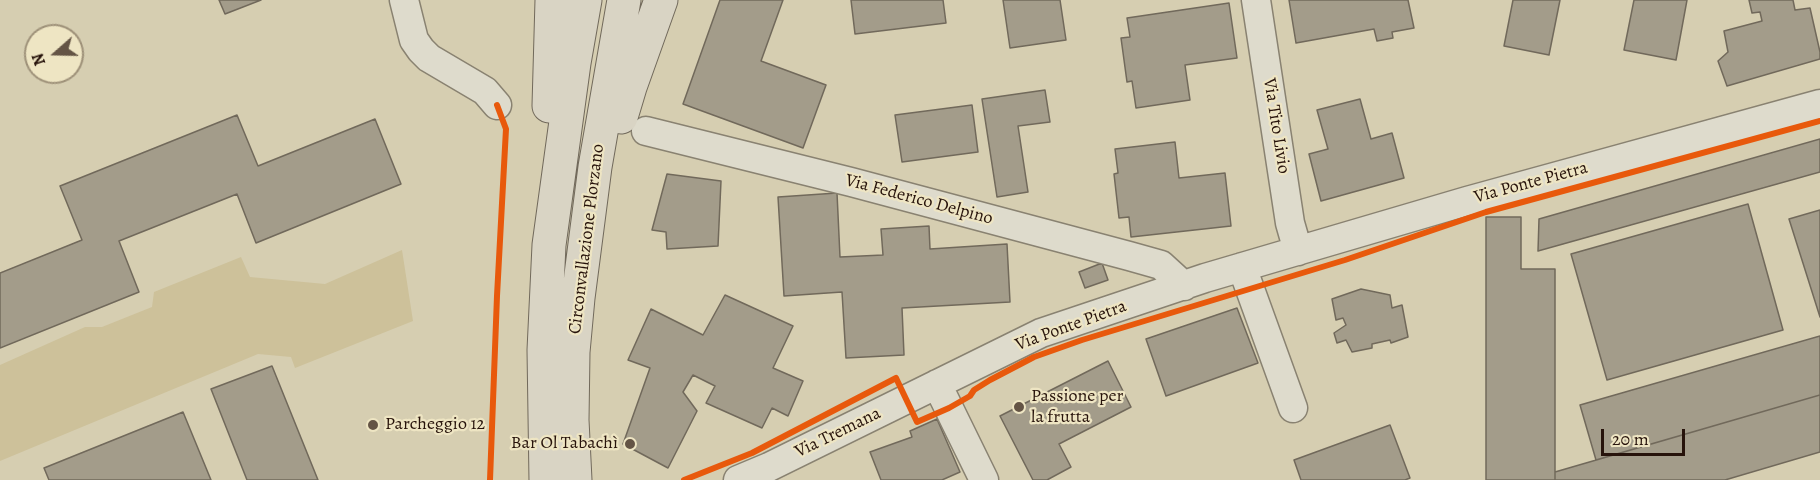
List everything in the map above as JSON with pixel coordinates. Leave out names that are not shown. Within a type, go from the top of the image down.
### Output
[{"type":"highway","points":[[549,245],[552,0]]},
{"type":"highway","name":"Circonvallazione Plorzano","points":[[546,480],[544,350],[549,245],[573,63],[585,0]]},
{"type":"highway","name":"Circonvallazione Plorzano","points":[[575,480],[572,420],[573,352],[595,167],[624,0]]},
{"type":"highway","points":[[585,246],[630,87],[661,0]]},
{"type":"street","points":[[404,0],[411,32],[421,50],[429,58],[484,90],[497,105]]},
{"type":"street","name":"Via Tito Livio","points":[[1256,0],[1290,223],[1298,251]]},
{"type":"street","name":"Via Ponte Pietra","points":[[937,384],[1041,333],[1242,267],[1467,201],[1820,104]]},
{"type":"street","name":"Via Federico Delpino","points":[[646,131],[851,182],[1161,265],[1184,286]]},
{"type":"street","points":[[1242,267],[1293,408]]},
{"type":"street","points":[[937,384],[984,480]]},
{"type":"street","name":"Via Tremana","points":[[738,480],[937,384]]},
{"type":"shaded area","points":[[402,250],[413,321],[295,368],[291,357],[258,354],[0,461],[0,365],[85,327],[102,327],[152,307],[154,292],[241,257],[250,277],[325,284]]},
{"type":"building","points":[[219,0],[261,0],[225,14]]},
{"type":"building","points":[[720,0],[783,0],[761,61],[826,85],[803,148],[683,104]]},
{"type":"building","points":[[851,0],[943,0],[946,23],[855,34]]},
{"type":"building","points":[[1003,0],[1060,0],[1066,40],[1010,48]]},
{"type":"building","points":[[1289,0],[1408,0],[1414,28],[1392,32],[1393,38],[1377,41],[1374,29],[1296,43]]},
{"type":"building","points":[[1513,0],[1560,0],[1549,55],[1504,46]]},
{"type":"building","points":[[1634,0],[1687,0],[1676,60],[1624,50]]},
{"type":"building","points":[[1749,0],[1793,0],[1795,10],[1810,8],[1820,59],[1727,86],[1718,61],[1728,52],[1724,31],[1762,21],[1760,12],[1752,13]]},
{"type":"building","points":[[1229,3],[1237,58],[1185,65],[1190,100],[1136,108],[1132,81],[1127,82],[1121,38],[1130,37],[1127,18]]},
{"type":"building","points":[[1045,90],[1050,122],[1018,126],[1028,192],[997,197],[982,99]]},
{"type":"building","points":[[1360,99],[1371,139],[1392,133],[1404,178],[1321,201],[1309,154],[1328,149],[1317,110]]},
{"type":"building","points":[[972,105],[978,152],[902,162],[895,115]]},
{"type":"building","points":[[237,115],[258,166],[375,119],[401,184],[256,243],[237,194],[119,241],[139,292],[0,348],[0,273],[82,240],[60,186]]},
{"type":"building","points":[[1820,139],[1820,172],[1538,251],[1539,219]]},
{"type":"building","points":[[1175,142],[1179,178],[1225,173],[1231,226],[1131,237],[1129,217],[1119,218],[1114,174],[1118,173],[1115,149]]},
{"type":"building","points":[[667,174],[721,181],[718,246],[667,249],[666,232],[652,230]]},
{"type":"building","points":[[837,193],[840,257],[883,255],[881,229],[929,226],[930,249],[1007,244],[1010,302],[902,308],[904,355],[846,358],[842,292],[784,296],[778,197]]},
{"type":"building","points":[[1748,204],[1783,330],[1607,380],[1571,254]]},
{"type":"building","points":[[1820,210],[1820,317],[1789,219]]},
{"type":"building","points":[[1486,217],[1521,217],[1521,269],[1555,269],[1555,480],[1486,480]]},
{"type":"building","points":[[1102,263],[1108,280],[1085,288],[1079,272]]},
{"type":"building","points":[[1361,289],[1390,295],[1392,308],[1402,305],[1408,337],[1391,343],[1390,340],[1372,344],[1372,348],[1352,352],[1346,340],[1337,343],[1334,333],[1346,325],[1343,318],[1336,320],[1332,299]]},
{"type":"building","points":[[725,295],[793,326],[773,368],[803,381],[788,416],[772,408],[762,428],[706,403],[715,386],[693,375],[683,392],[697,411],[668,468],[623,444],[650,368],[628,360],[651,309],[703,335]]},
{"type":"building","points":[[1237,308],[1258,363],[1166,396],[1146,339]]},
{"type":"building","points":[[1820,336],[1820,395],[1596,460],[1580,405]]},
{"type":"building","points":[[1108,361],[1131,407],[1059,444],[1071,467],[1047,480],[1033,480],[1000,416]]},
{"type":"building","points":[[272,366],[318,480],[247,480],[211,389]]},
{"type":"building","points":[[1820,395],[1820,452],[1725,480],[1555,480],[1555,472]]},
{"type":"building","points":[[183,412],[211,480],[49,480],[44,468]]},
{"type":"building","points":[[937,419],[960,472],[942,480],[881,480],[870,452],[912,437],[910,431]]},
{"type":"building","points":[[1390,425],[1410,478],[1405,480],[1301,480],[1294,460]]},
{"type":"cycle path","points":[[490,480],[506,129],[497,105]]},
{"type":"cycle path","points":[[684,480],[752,453],[896,378],[917,422],[949,408],[970,396],[974,390],[990,380],[1034,357],[1082,340],[1345,260],[1486,212],[1820,121]]},
{"type":"place","name":"Passione per la frutta","points":[[1019,407]]},
{"type":"place","name":"Parcheggio 12","points":[[373,425]]},
{"type":"place","name":"Bar Ol Tabachì","points":[[630,444]]}]
